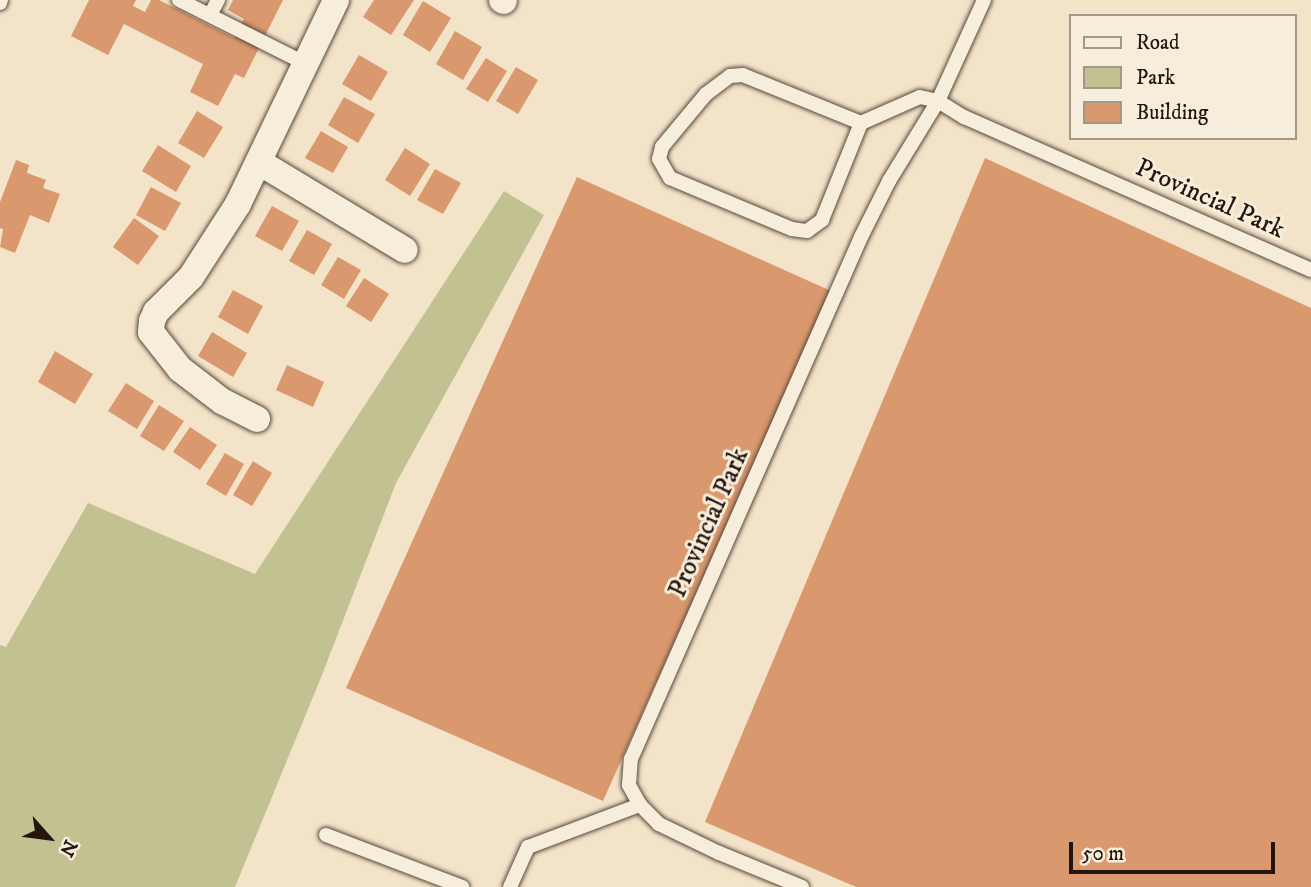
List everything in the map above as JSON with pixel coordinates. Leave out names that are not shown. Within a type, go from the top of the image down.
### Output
[{"type":"street","points":[[257,419],[223,402],[180,369],[151,332],[156,312],[191,277],[214,246],[259,162],[336,0]]},
{"type":"street","points":[[259,162],[405,250]]},
{"type":"lane","points":[[180,0],[304,63]]},
{"type":"lane","points":[[209,15],[218,0]]},
{"type":"lane","name":"Provincial Park","points":[[640,805],[629,785],[631,759],[861,237],[889,181],[938,101],[984,0]]},
{"type":"lane","points":[[861,123],[743,75],[730,76],[706,94],[662,147],[659,159],[670,178],[792,229],[807,231],[822,220],[861,123],[920,97],[938,101]]},
{"type":"lane","name":"Provincial Park","points":[[938,101],[964,117],[1311,270]]},
{"type":"lane","points":[[510,887],[528,846],[640,805],[659,824],[719,853],[802,887]]},
{"type":"lane","points":[[326,835],[462,887]]},
{"type":"green space","points":[[504,191],[544,215],[396,483],[322,675],[235,887],[0,887],[0,645],[6,647],[88,503],[255,574]]},
{"type":"building","points":[[89,0],[136,0],[133,6],[145,12],[151,0],[159,0],[234,38],[244,19],[228,10],[233,0],[283,0],[244,78],[235,74],[218,106],[190,92],[203,64],[124,24],[108,55],[71,36]]},
{"type":"building","points":[[374,0],[414,0],[391,35],[363,17]]},
{"type":"building","points":[[423,1],[451,18],[430,52],[403,35]]},
{"type":"building","points":[[455,31],[482,47],[463,80],[436,64]]},
{"type":"building","points":[[359,55],[388,72],[371,101],[342,84]]},
{"type":"building","points":[[486,58],[507,71],[488,102],[466,89]]},
{"type":"building","points":[[516,67],[538,80],[518,114],[496,101]]},
{"type":"building","points":[[344,97],[375,114],[358,143],[328,125]]},
{"type":"building","points":[[197,111],[223,127],[204,158],[178,143]]},
{"type":"building","points":[[321,131],[348,147],[333,173],[305,158]]},
{"type":"building","points":[[158,145],[191,166],[176,192],[142,171]]},
{"type":"building","points":[[405,148],[430,164],[410,196],[385,180]]},
{"type":"building","points":[[985,158],[1311,308],[1311,887],[856,887],[705,822]]},
{"type":"building","points":[[16,160],[29,165],[27,173],[46,180],[43,188],[60,194],[49,223],[30,215],[15,253],[0,247],[3,229],[0,228],[0,202]]},
{"type":"building","points":[[435,169],[461,183],[443,214],[417,200]]},
{"type":"building","points":[[577,177],[831,291],[603,801],[346,688]]},
{"type":"building","points":[[151,187],[181,203],[165,231],[136,215]]},
{"type":"building","points":[[272,206],[299,221],[282,251],[255,236]]},
{"type":"building","points":[[134,218],[159,236],[138,265],[113,247]]},
{"type":"building","points":[[307,230],[332,244],[314,275],[289,261]]},
{"type":"building","points":[[338,257],[361,270],[344,299],[321,285]]},
{"type":"building","points":[[364,278],[389,294],[371,322],[346,306]]},
{"type":"building","points":[[233,290],[263,306],[248,334],[218,317]]},
{"type":"building","points":[[212,332],[247,353],[233,377],[198,356]]},
{"type":"building","points":[[55,351],[93,374],[75,404],[38,382]]},
{"type":"building","points":[[287,365],[324,382],[313,407],[276,390]]},
{"type":"building","points":[[126,383],[154,401],[137,429],[108,411]]},
{"type":"building","points":[[159,405],[184,421],[164,451],[140,436]]},
{"type":"building","points":[[190,427],[217,445],[200,470],[173,452]]},
{"type":"building","points":[[225,453],[244,464],[226,496],[206,484]]},
{"type":"building","points":[[253,461],[272,473],[252,506],[233,495]]}]
